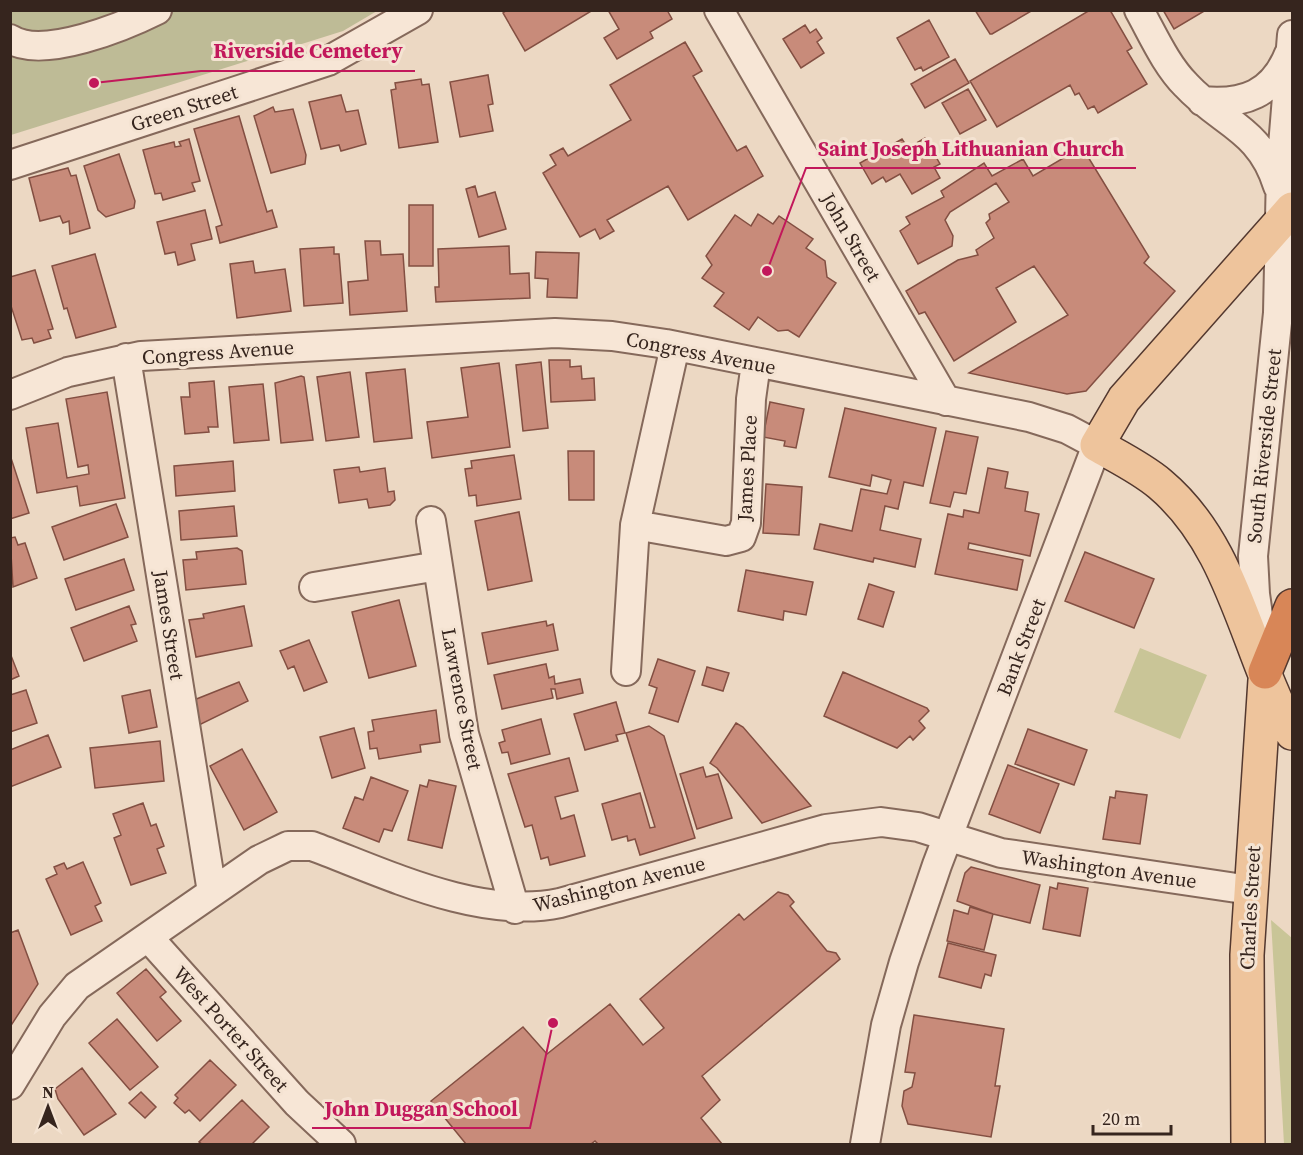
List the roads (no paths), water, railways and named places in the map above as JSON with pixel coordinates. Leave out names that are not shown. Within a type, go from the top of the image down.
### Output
[{"type":"highway","points":[[1265,672],[1293,606]]},
{"type":"main road","name":"Bank Street","points":[[1097,445],[1124,399],[1285,208]]},
{"type":"main road","name":"Congress Avenue","points":[[1097,445],[1159,483],[1196,523],[1218,557],[1265,672]]},
{"type":"main road","points":[[1265,672],[1293,733]]},
{"type":"main road","name":"Charles Street","points":[[1248,1144],[1245,1023],[1250,890],[1265,672]]},
{"type":"street","points":[[10,39],[20,45],[56,45],[129,24],[157,10]]},
{"type":"street","name":"Green Street","points":[[10,165],[327,62],[418,10]]},
{"type":"street","name":"John Street","points":[[719,10],[946,401]]},
{"type":"street","points":[[1139,10],[1173,68],[1202,101],[1242,129],[1259,147],[1272,169],[1285,208]]},
{"type":"street","name":"South Riverside Street","points":[[1265,672],[1255,594],[1253,556],[1278,313],[1293,35]]},
{"type":"street","points":[[1202,101],[1234,101],[1267,88],[1282,70],[1292,45]]},
{"type":"street","name":"Congress Avenue","points":[[10,395],[68,372],[126,358],[166,353],[555,333],[612,336],[675,346],[946,401],[1052,424],[1097,445]]},
{"type":"street","points":[[626,671],[635,525],[675,346]]},
{"type":"street","name":"James Street","points":[[126,358],[212,892]]},
{"type":"street","name":"James Place","points":[[635,525],[726,541],[741,537],[746,523],[751,399],[756,363]]},
{"type":"street","name":"Bank Street","points":[[865,1144],[891,1005],[949,836],[1097,445]]},
{"type":"street","name":"Lawrence Street","points":[[431,521],[464,734],[515,909]]},
{"type":"street","points":[[314,587],[438,566]]},
{"type":"street","name":"Washington Avenue","points":[[10,1085],[65,999],[88,978],[274,852],[299,844],[471,901],[515,909],[560,903],[854,824],[901,823],[1001,853],[1250,890]]},
{"type":"street","name":"West Porter Street","points":[[148,936],[297,1103],[341,1144]]},
{"type":"place","name":"Riverside Cemetery","points":[[94,83]]},
{"type":"place","name":"Saint Joseph Lithuanian Church","points":[[767,271]]},
{"type":"place","name":"John Duggan School","points":[[553,1023]]}]
